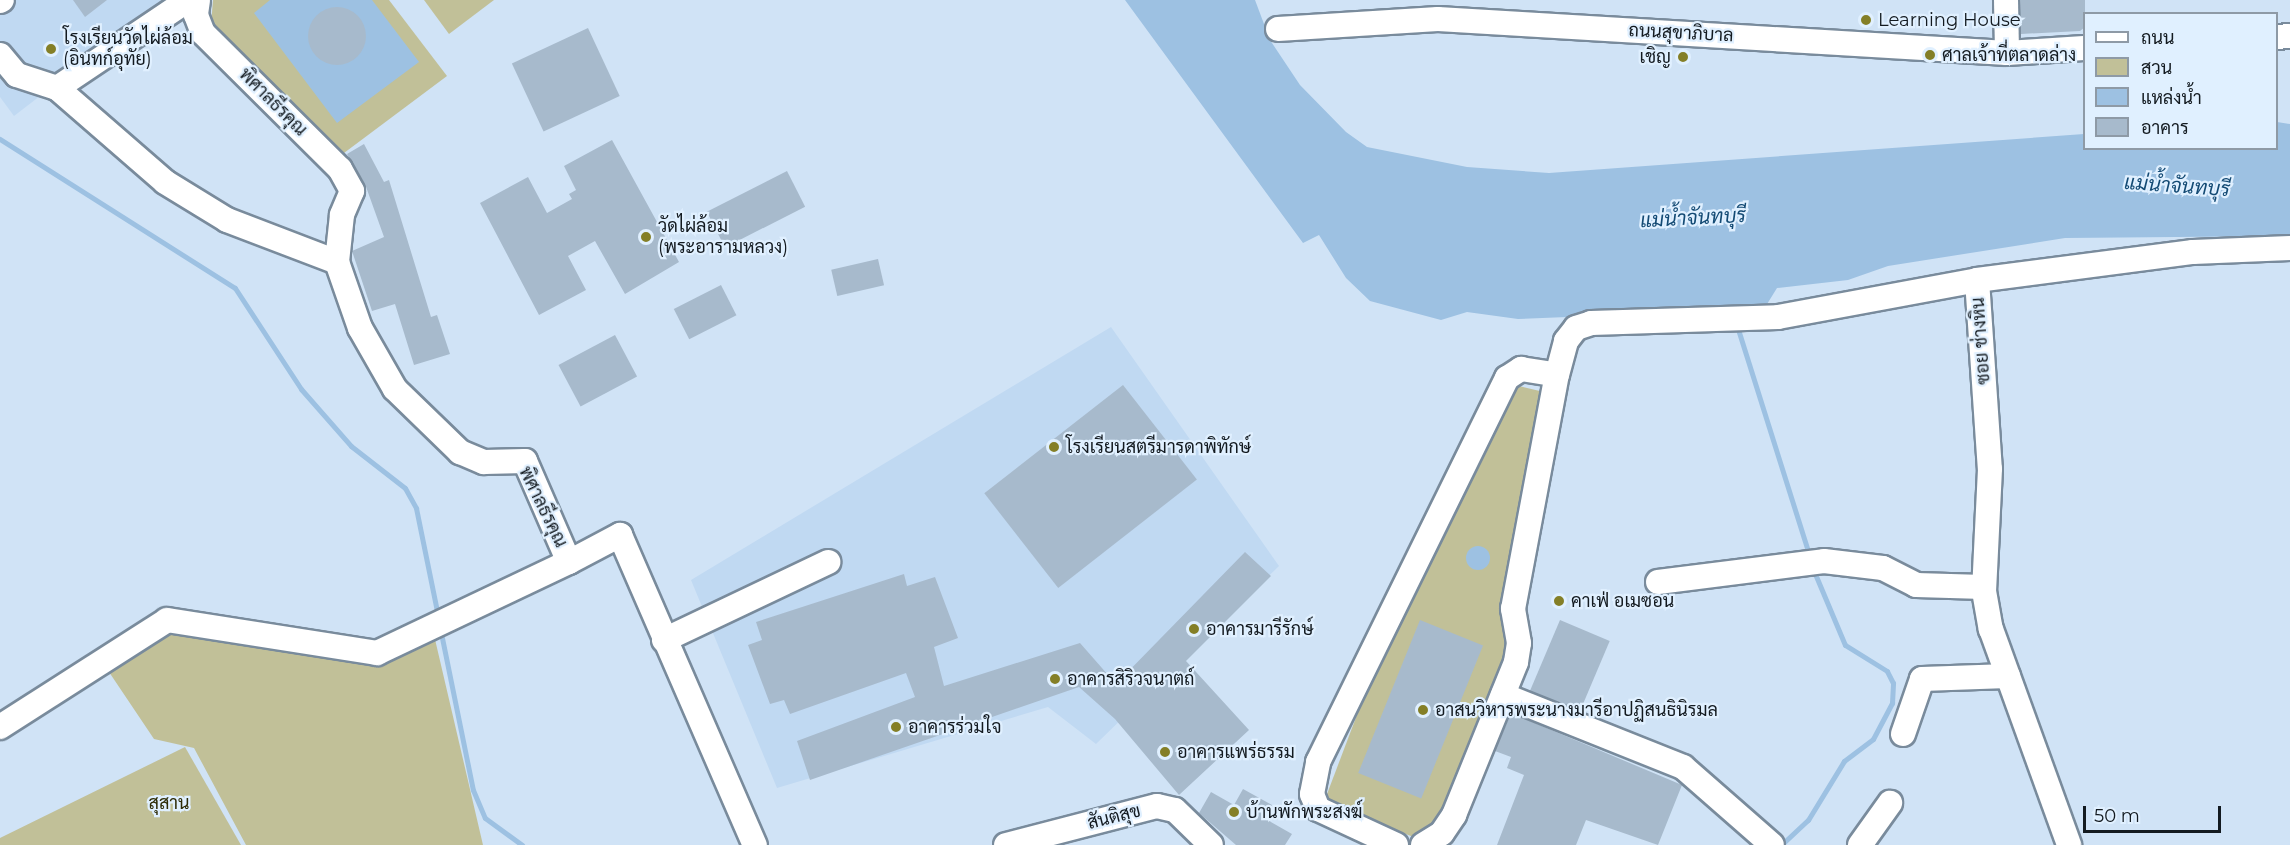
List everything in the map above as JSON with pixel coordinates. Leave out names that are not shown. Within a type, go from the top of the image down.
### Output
[{"type":"street","points":[[57,88],[188,0]]},
{"type":"street","name":"พิศาลธีรคุณ","points":[[198,0],[196,15],[203,33],[340,169],[352,191],[342,215],[337,262],[360,328],[395,389],[460,452],[484,462],[525,461],[569,562],[621,530],[664,640],[755,845]]},
{"type":"street","points":[[2006,0],[2007,52]]},
{"type":"street","name":"ถนนสุขาภิบาล","points":[[1278,29],[1439,10],[2007,52],[2083,48]]},
{"type":"street","points":[[0,55],[17,75],[57,88],[165,182],[227,220],[337,262]]},
{"type":"street","points":[[1977,280],[2193,252],[2290,248]]},
{"type":"street","name":"ซอย ช่างหิน","points":[[1423,845],[1442,833],[1454,815],[1519,650],[1513,609],[1557,375],[1566,342],[1583,324],[1719,321],[1778,317],[1977,280],[1990,470],[1984,587],[1991,630],[2069,845]]},
{"type":"street","points":[[1396,845],[1318,809],[1312,794],[1313,779],[1329,738],[1507,378],[1521,369],[1557,375]]},
{"type":"street","points":[[0,727],[167,620],[377,653],[569,562]]},
{"type":"street","points":[[664,640],[828,562]]},
{"type":"street","points":[[1658,582],[1813,562],[1883,568],[1916,585],[1984,587]]},
{"type":"street","points":[[1903,734],[1922,679],[2008,676]]},
{"type":"street","points":[[1503,695],[1683,767],[1714,798],[1770,843]]},
{"type":"street","points":[[1860,845],[1890,803]]},
{"type":"street","name":"สันติสุข","points":[[1006,845],[1073,837],[1157,806],[1175,810],[1211,845]]},
{"type":"shaded area","name":"โรงเรียนวัดไผ่ล้อม (อินทก์อุทัย)","points":[[0,0],[165,0],[14,116],[0,97]]},
{"type":"shaded area","name":"โรงเรียนสตรีมารดาพิทักษ์","points":[[1111,327],[1279,566],[1096,744],[1048,707],[777,788],[691,580]]},
{"type":"green space","points":[[213,0],[389,0],[447,76],[344,153],[211,25]]},
{"type":"green space","points":[[424,0],[494,0],[449,34]]},
{"type":"green space","points":[[1511,384],[1548,393],[1512,648],[1445,818],[1416,838],[1324,802],[1399,604]]},
{"type":"green space","points":[[166,632],[387,662],[434,635],[483,845],[246,845],[194,748],[154,739],[109,672]]},
{"type":"green space","name":"สุสาน","points":[[185,747],[241,845],[0,845],[0,838]]},
{"type":"water","points":[[270,0],[372,0],[419,62],[337,123],[254,13]]},
{"type":"water","name":"แม่น้ำจันทบุรี","points":[[1125,0],[1255,0],[1270,40],[1300,85],[1346,132],[1367,147],[1467,167],[1549,173],[2083,134],[2083,150],[2278,150],[2278,122],[2290,124],[2290,236],[2065,238],[1888,266],[1848,280],[1777,288],[1764,309],[1518,319],[1467,312],[1441,320],[1370,301],[1346,278],[1319,235],[1303,243]]},
{"type":"water","points":[[1478,546],[1486,550],[1490,558],[1486,566],[1478,570],[1470,566],[1466,558],[1470,550]]},
{"type":"building","points":[[73,0],[107,0],[85,17]]},
{"type":"building","points":[[2020,0],[2085,0],[2083,29],[2080,31],[2021,34]]},
{"type":"building","points":[[337,7],[348,9],[361,20],[366,36],[364,47],[353,60],[337,65],[326,63],[313,52],[308,36],[310,25],[321,12]]},
{"type":"building","points":[[588,28],[620,96],[544,131],[512,63]]},
{"type":"building","points":[[612,140],[679,262],[625,294],[595,241],[568,256],[586,290],[539,315],[480,203],[528,177],[547,213],[572,199],[569,194],[576,190],[564,166]]},
{"type":"building","points":[[364,144],[384,182],[389,180],[431,317],[437,315],[450,354],[414,365],[395,304],[372,311],[352,251],[384,237],[365,184],[347,154]]},
{"type":"building","points":[[787,171],[805,207],[725,247],[707,212]]},
{"type":"building","points":[[878,259],[884,285],[837,296],[831,270]]},
{"type":"building","points":[[721,285],[736,315],[689,339],[674,309]]},
{"type":"building","points":[[615,335],[637,376],[581,407],[558,365]]},
{"type":"building","points":[[1123,385],[1197,480],[1058,588],[984,493]]},
{"type":"building","points":[[1245,552],[1271,576],[1186,661],[1249,730],[1179,795],[1115,719],[1079,687],[810,780],[797,741],[915,697],[906,673],[790,714],[784,700],[770,704],[748,645],[762,640],[756,622],[904,574],[907,586],[935,577],[958,638],[934,647],[944,686],[1080,643],[1116,684]]},
{"type":"building","name":"อาสนวิหารพระนางมารีอาปฏิสนธินิรมล","points":[[1420,620],[1483,645],[1421,798],[1358,773]]},
{"type":"building","points":[[1560,620],[1610,641],[1580,712],[1530,691]]},
{"type":"building","points":[[1511,713],[1682,785],[1658,845],[1586,820],[1576,845],[1497,845],[1524,775],[1507,768],[1511,757],[1495,751]]},
{"type":"building","name":"บ้านพักพระสงฆ์","points":[[1243,789],[1272,805],[1264,818],[1292,834],[1285,845],[1236,845],[1199,813],[1211,792],[1234,805]]},
{"type":"waterway","points":[[0,139],[235,288],[301,389],[351,446],[405,488],[416,508],[438,616]]},
{"type":"waterway","points":[[1737,326],[1810,557]]},
{"type":"waterway","points":[[1781,845],[1808,820],[1844,761],[1873,739],[1892,703],[1893,683],[1887,671],[1845,645],[1813,569]]},
{"type":"waterway","points":[[440,628],[473,790],[485,818],[522,845]]},
{"type":"place","name":"Learning House","points":[[1866,20]]},
{"type":"place","name":"โรงเรียนวัดไผ่ล้อม (อินทก์อุทัย)","points":[[51,49]]},
{"type":"place","name":"ศาลเจ้าที่ตลาดล่าง","points":[[1930,55]]},
{"type":"place","name":"เชิญ","points":[[1683,57]]},
{"type":"place","name":"วัดไผ่ล้อม (พระอารามหลวง)","points":[[646,237]]},
{"type":"place","name":"โรงเรียนสตรีมารดาพิทักษ์","points":[[1054,447]]},
{"type":"place","name":"คาเฟ่ อเมซอน","points":[[1559,601]]},
{"type":"place","name":"อาคารมารีรักษ์","points":[[1194,629]]},
{"type":"place","name":"อาคารสิริวจนาตถ์","points":[[1055,679]]},
{"type":"place","name":"อาสนวิหารพระนางมารีอาปฏิสนธินิรมล","points":[[1423,710]]},
{"type":"place","name":"อาคารร่วมใจ","points":[[896,727]]},
{"type":"place","name":"อาคารแพร่ธรรม","points":[[1165,752]]},
{"type":"place","name":"บ้านพักพระสงฆ์","points":[[1234,812]]}]
